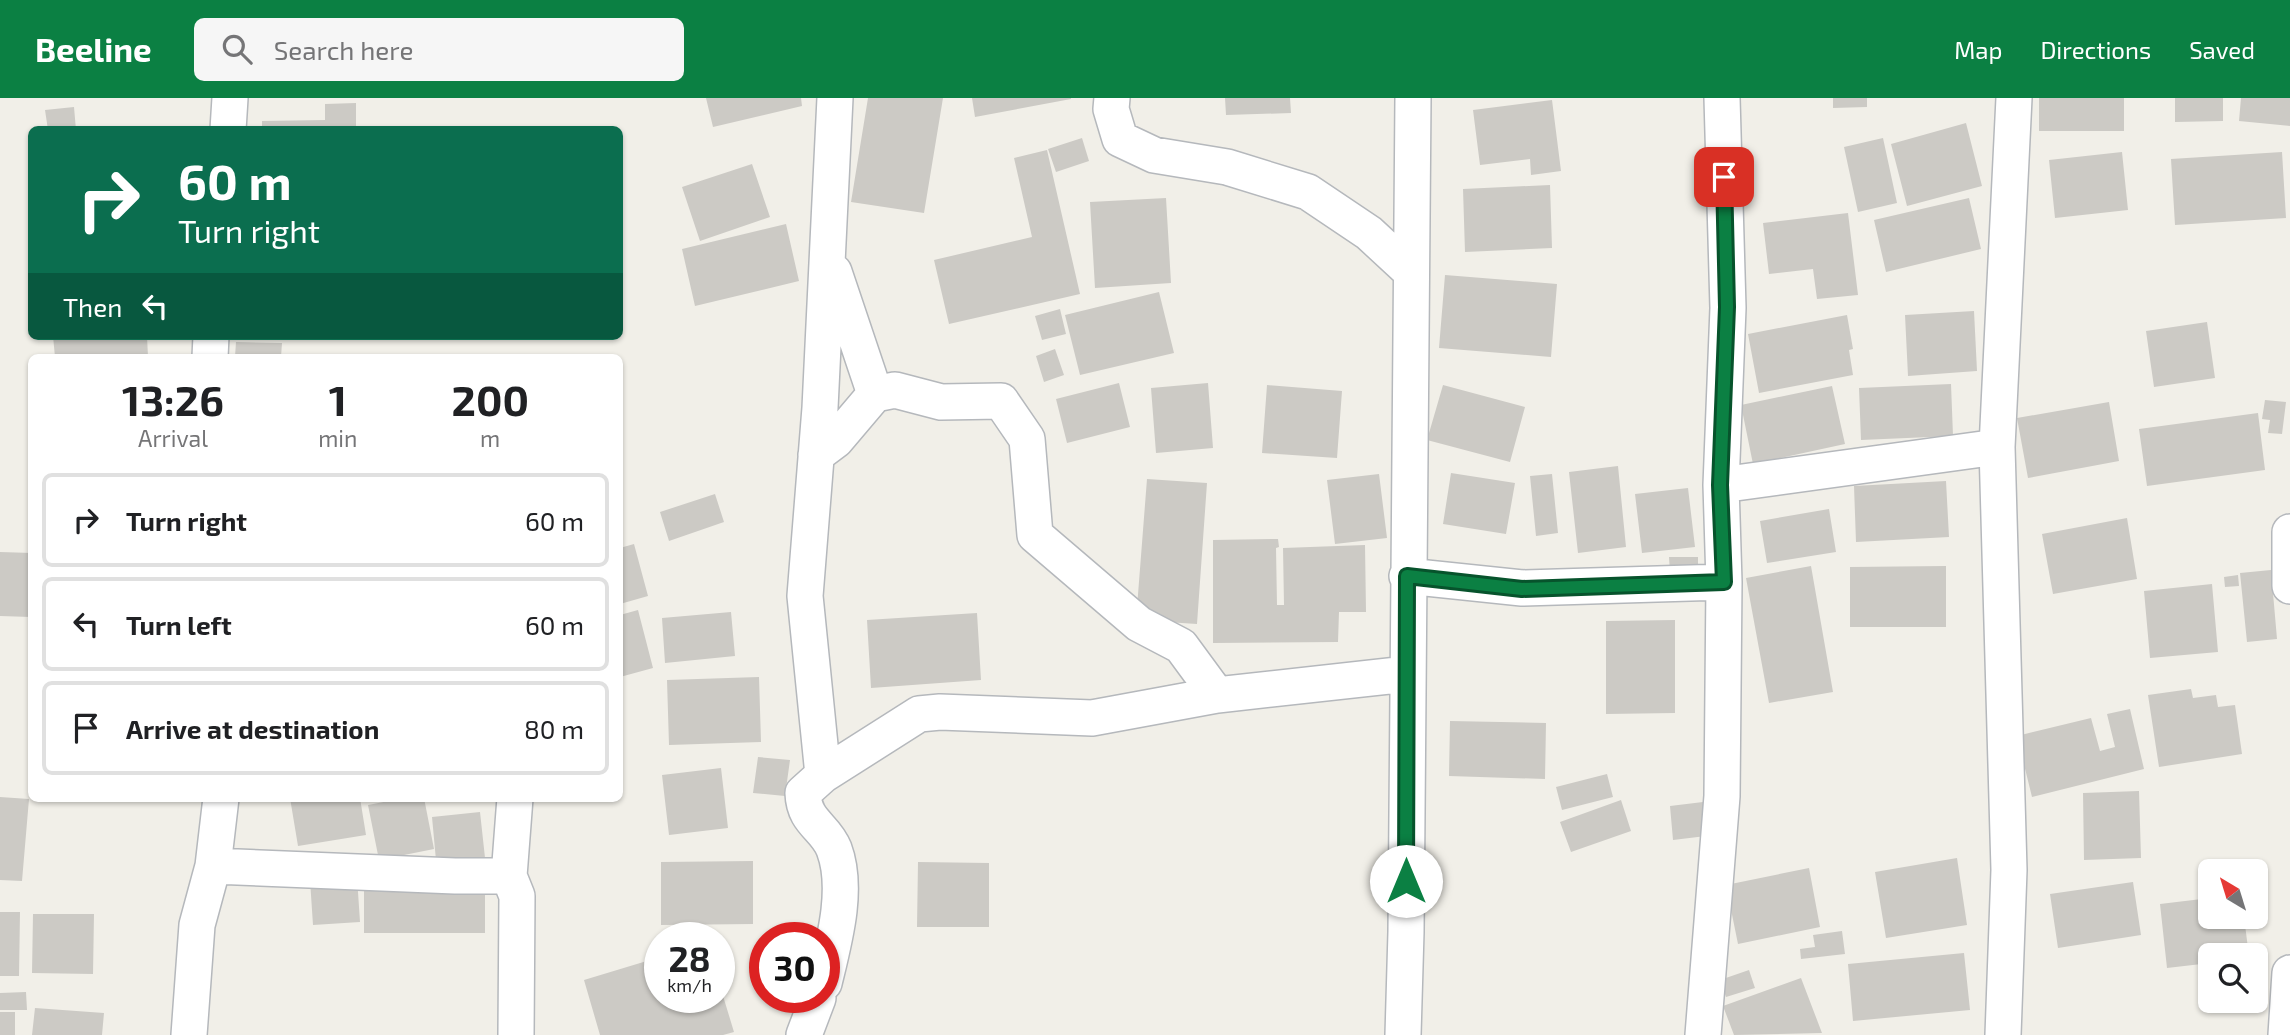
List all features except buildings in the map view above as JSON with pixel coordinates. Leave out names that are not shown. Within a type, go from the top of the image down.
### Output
[{"type":"street","points":[[228,126],[230,98]]},
{"type":"street","points":[[823,775],[805,596],[816,454],[835,98]]},
{"type":"street","points":[[1112,98],[1111,109],[1120,139],[1154,155],[1227,167],[1308,192],[1369,233],[1410,271]]},
{"type":"street","points":[[1403,1035],[1413,98]]},
{"type":"street","points":[[1703,1035],[1722,796],[1724,582],[1720,485],[1727,307],[1722,98]]},
{"type":"street","points":[[2003,1035],[2009,870],[1997,447],[2014,98]]},
{"type":"street","points":[[827,259],[837,277],[875,394]]},
{"type":"street","points":[[816,454],[836,440],[875,394],[895,390],[940,402],[1002,401],[1027,439],[1035,535],[1139,624],[1181,646],[1217,695]]},
{"type":"street","points":[[1720,485],[1997,447]]},
{"type":"street","points":[[2290,532],[2290,586]]},
{"type":"street","points":[[1407,576],[1522,589],[1724,582]]},
{"type":"street","points":[[835,922],[842,881],[833,846],[804,808],[803,793],[823,775],[919,714],[940,712],[1092,718],[1217,695],[1407,674]]},
{"type":"street","points":[[189,1035],[197,925],[214,866],[221,802]]},
{"type":"street","points":[[515,802],[509,876],[517,896],[516,1035]]},
{"type":"street","points":[[214,866],[509,876]]},
{"type":"street","points":[[2286,1035],[2290,973]]},
{"type":"street","points":[[804,1035],[812,1013]]},
{"type":"route","points":[[1406,881],[1407,576],[1522,589],[1724,582],[1720,485],[1727,307],[1724,177]]}]
